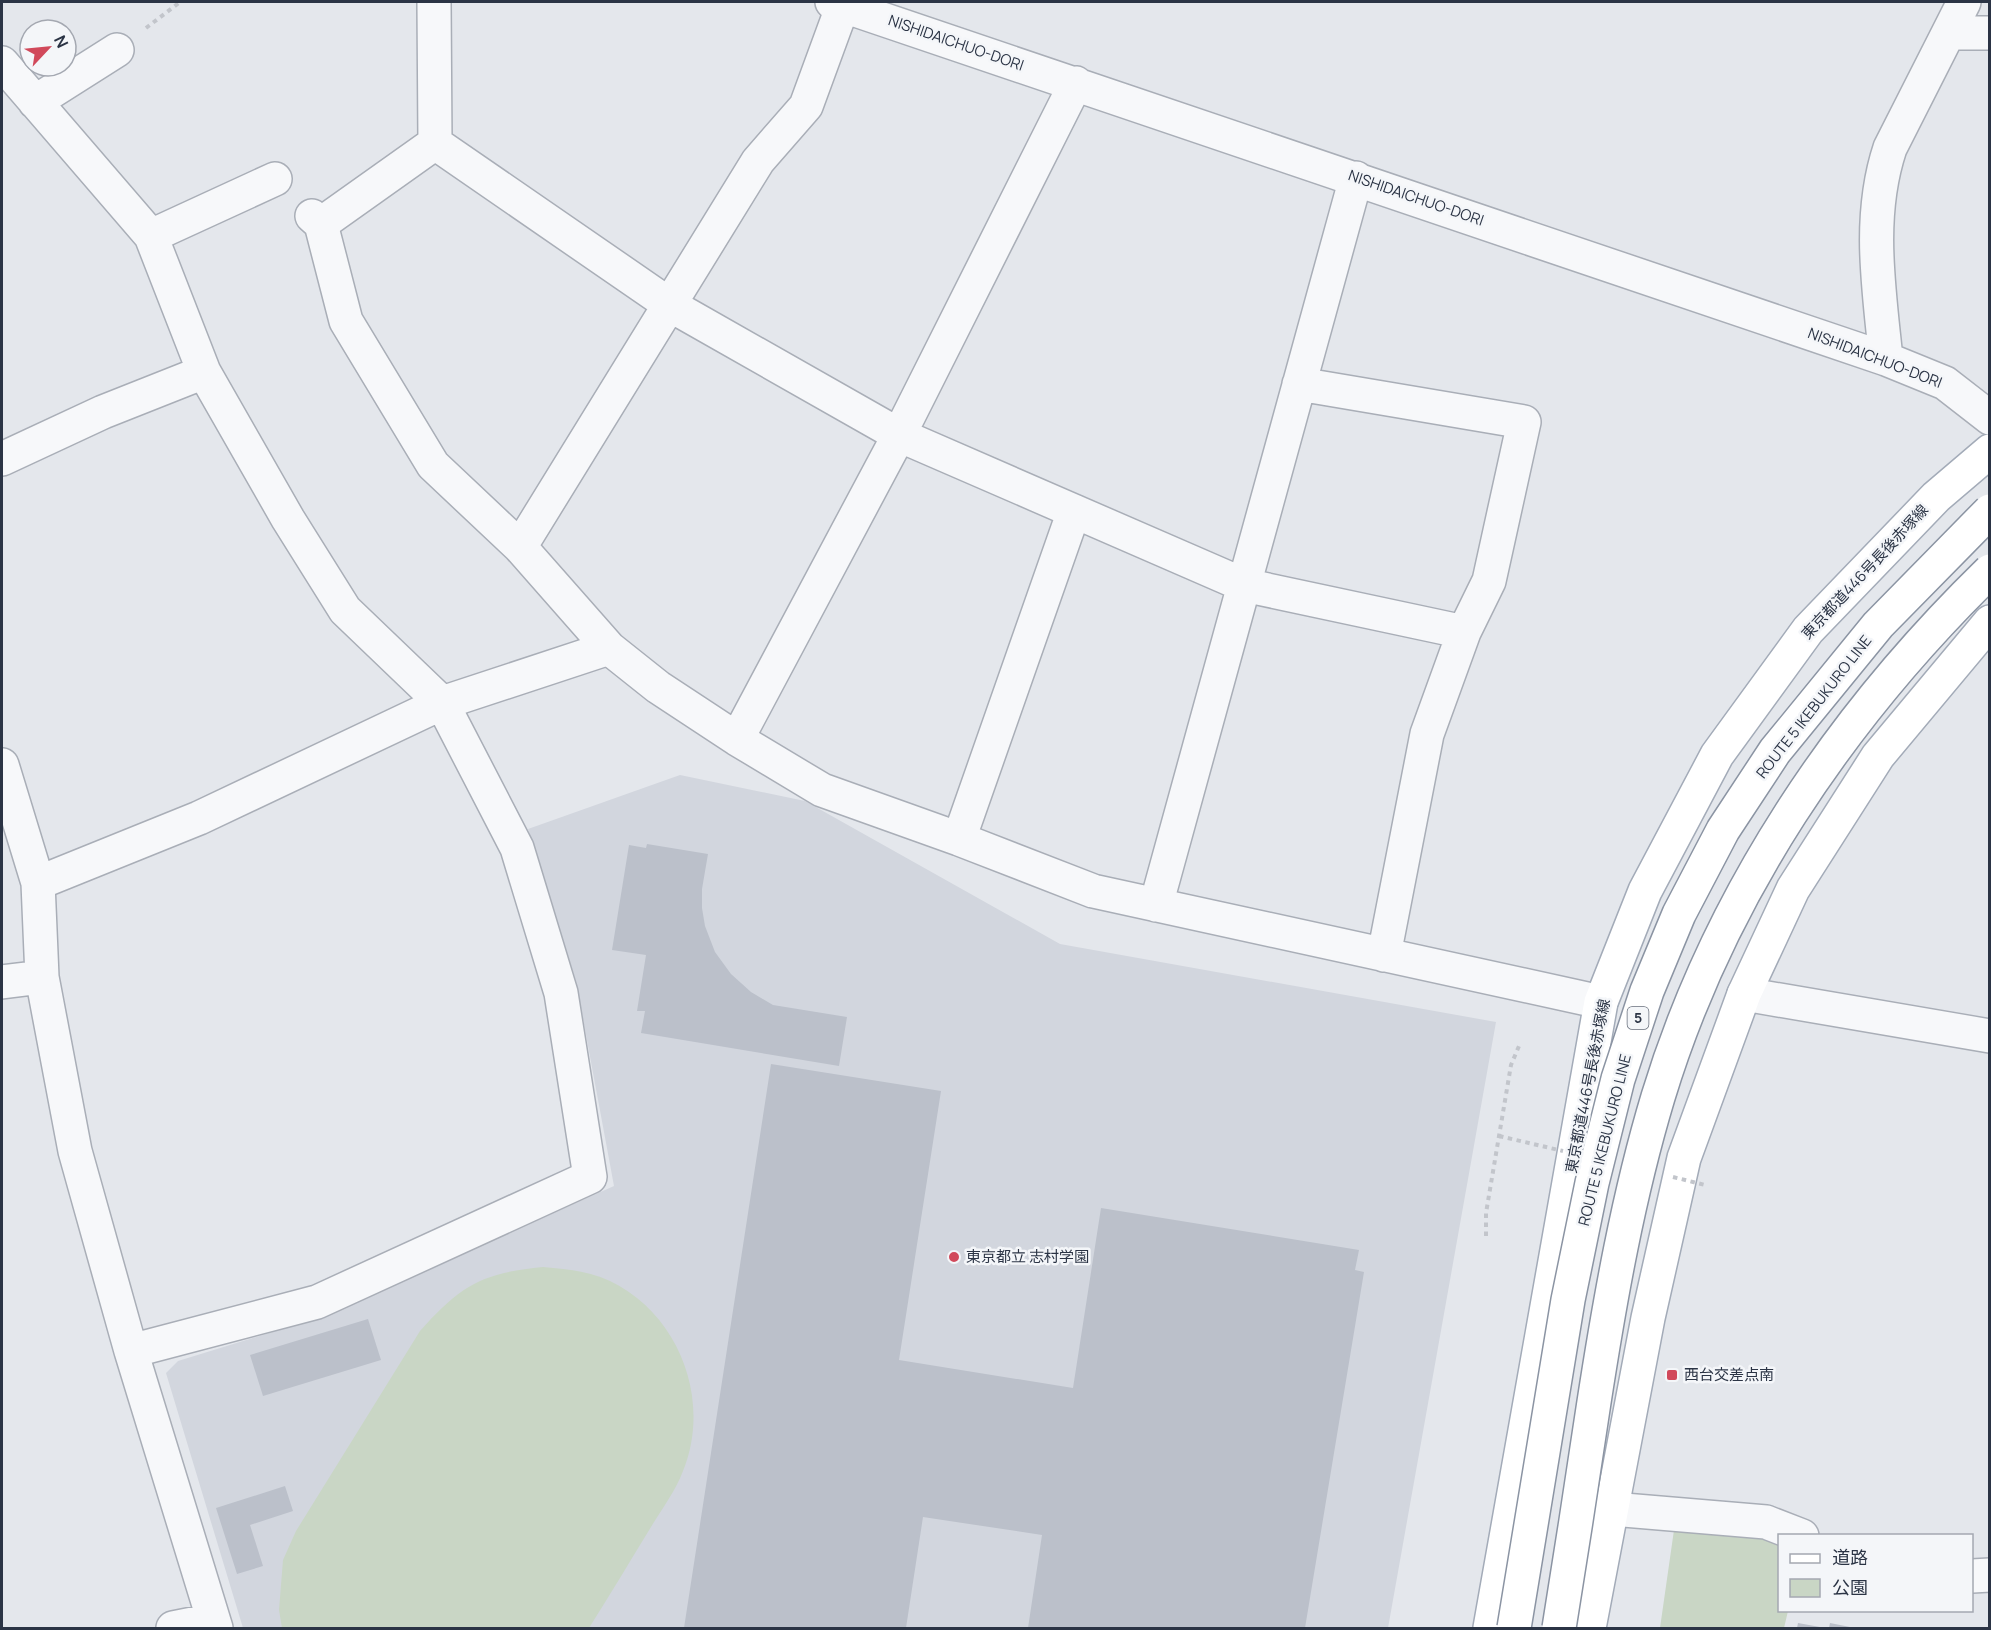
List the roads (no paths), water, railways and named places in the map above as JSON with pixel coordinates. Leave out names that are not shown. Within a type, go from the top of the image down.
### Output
[{"type":"main road","name":"東京都道446号長後赤塚線","points":[[1490,1629],[1601,1002],[1645,891],[1717,755],[1808,630],[1936,497],[1989,451]]},
{"type":"main road","name":"ROUTE 5 IKEBUKURO LINE","points":[[1515,1629],[1568,1300],[1592,1183],[1618,1078],[1647,991],[1679,914],[1723,830],[1775,751],[1878,625],[1989,511]]},
{"type":"main road","points":[[1559,1629],[1610,1305],[1632,1191],[1658,1096],[1689,1011],[1723,931],[1764,854],[1812,780],[1858,718],[1910,655],[1989,571]]},
{"type":"main road","points":[[1589,1629],[1648,1317],[1684,1158],[1744,994],[1793,889],[1878,756],[1989,622]]},
{"type":"street","points":[[434,2],[435,143]]},
{"type":"street","points":[[1886,359],[1876,241],[1882,173],[1890,148],[1964,2]]},
{"type":"street","points":[[520,547],[758,160],[806,106],[838,3]]},
{"type":"street","name":"NISHIDAICHUO-DORI","points":[[838,3],[1886,359],[1945,383],[1989,418]]},
{"type":"street","points":[[1949,33],[1989,33]]},
{"type":"street","points":[[35,102],[117,50]]},
{"type":"street","points":[[2,63],[151,236],[204,372],[288,519],[345,610],[442,703],[517,849],[561,993],[590,1177],[317,1302],[131,1351]]},
{"type":"street","points":[[737,739],[898,435],[1076,83]]},
{"type":"street","points":[[435,143],[316,220],[346,321],[433,465],[520,547],[609,648],[658,687],[737,739],[822,790],[959,838],[1093,891],[1601,1002]]},
{"type":"street","points":[[435,143],[670,305],[898,435],[1244,585],[1464,632]]},
{"type":"street","points":[[1156,905],[1356,178]]},
{"type":"street","points":[[151,236],[275,179]]},
{"type":"street","points":[[2,459],[103,412],[204,372]]},
{"type":"street","points":[[1299,384],[1524,422],[1489,581],[1464,632],[1427,734],[1384,955]]},
{"type":"street","points":[[959,838],[1074,511]]},
{"type":"street","points":[[38,883],[199,818],[442,703],[609,648]]},
{"type":"street","points":[[2,765],[38,883],[42,977],[75,1151],[131,1351],[214,1624],[173,1629]]},
{"type":"street","points":[[2,981],[42,977]]},
{"type":"street","points":[[1744,994],[1989,1036]]},
{"type":"street","points":[[1612,1509],[1766,1522],[1798,1534]]},
{"type":"street","points":[[1973,1576],[1989,1575]]},
{"type":"place","name":"東京都立 志村学園","points":[[954,1257]]},
{"type":"place","name":"西台交差点南","points":[[1672,1375]]}]
